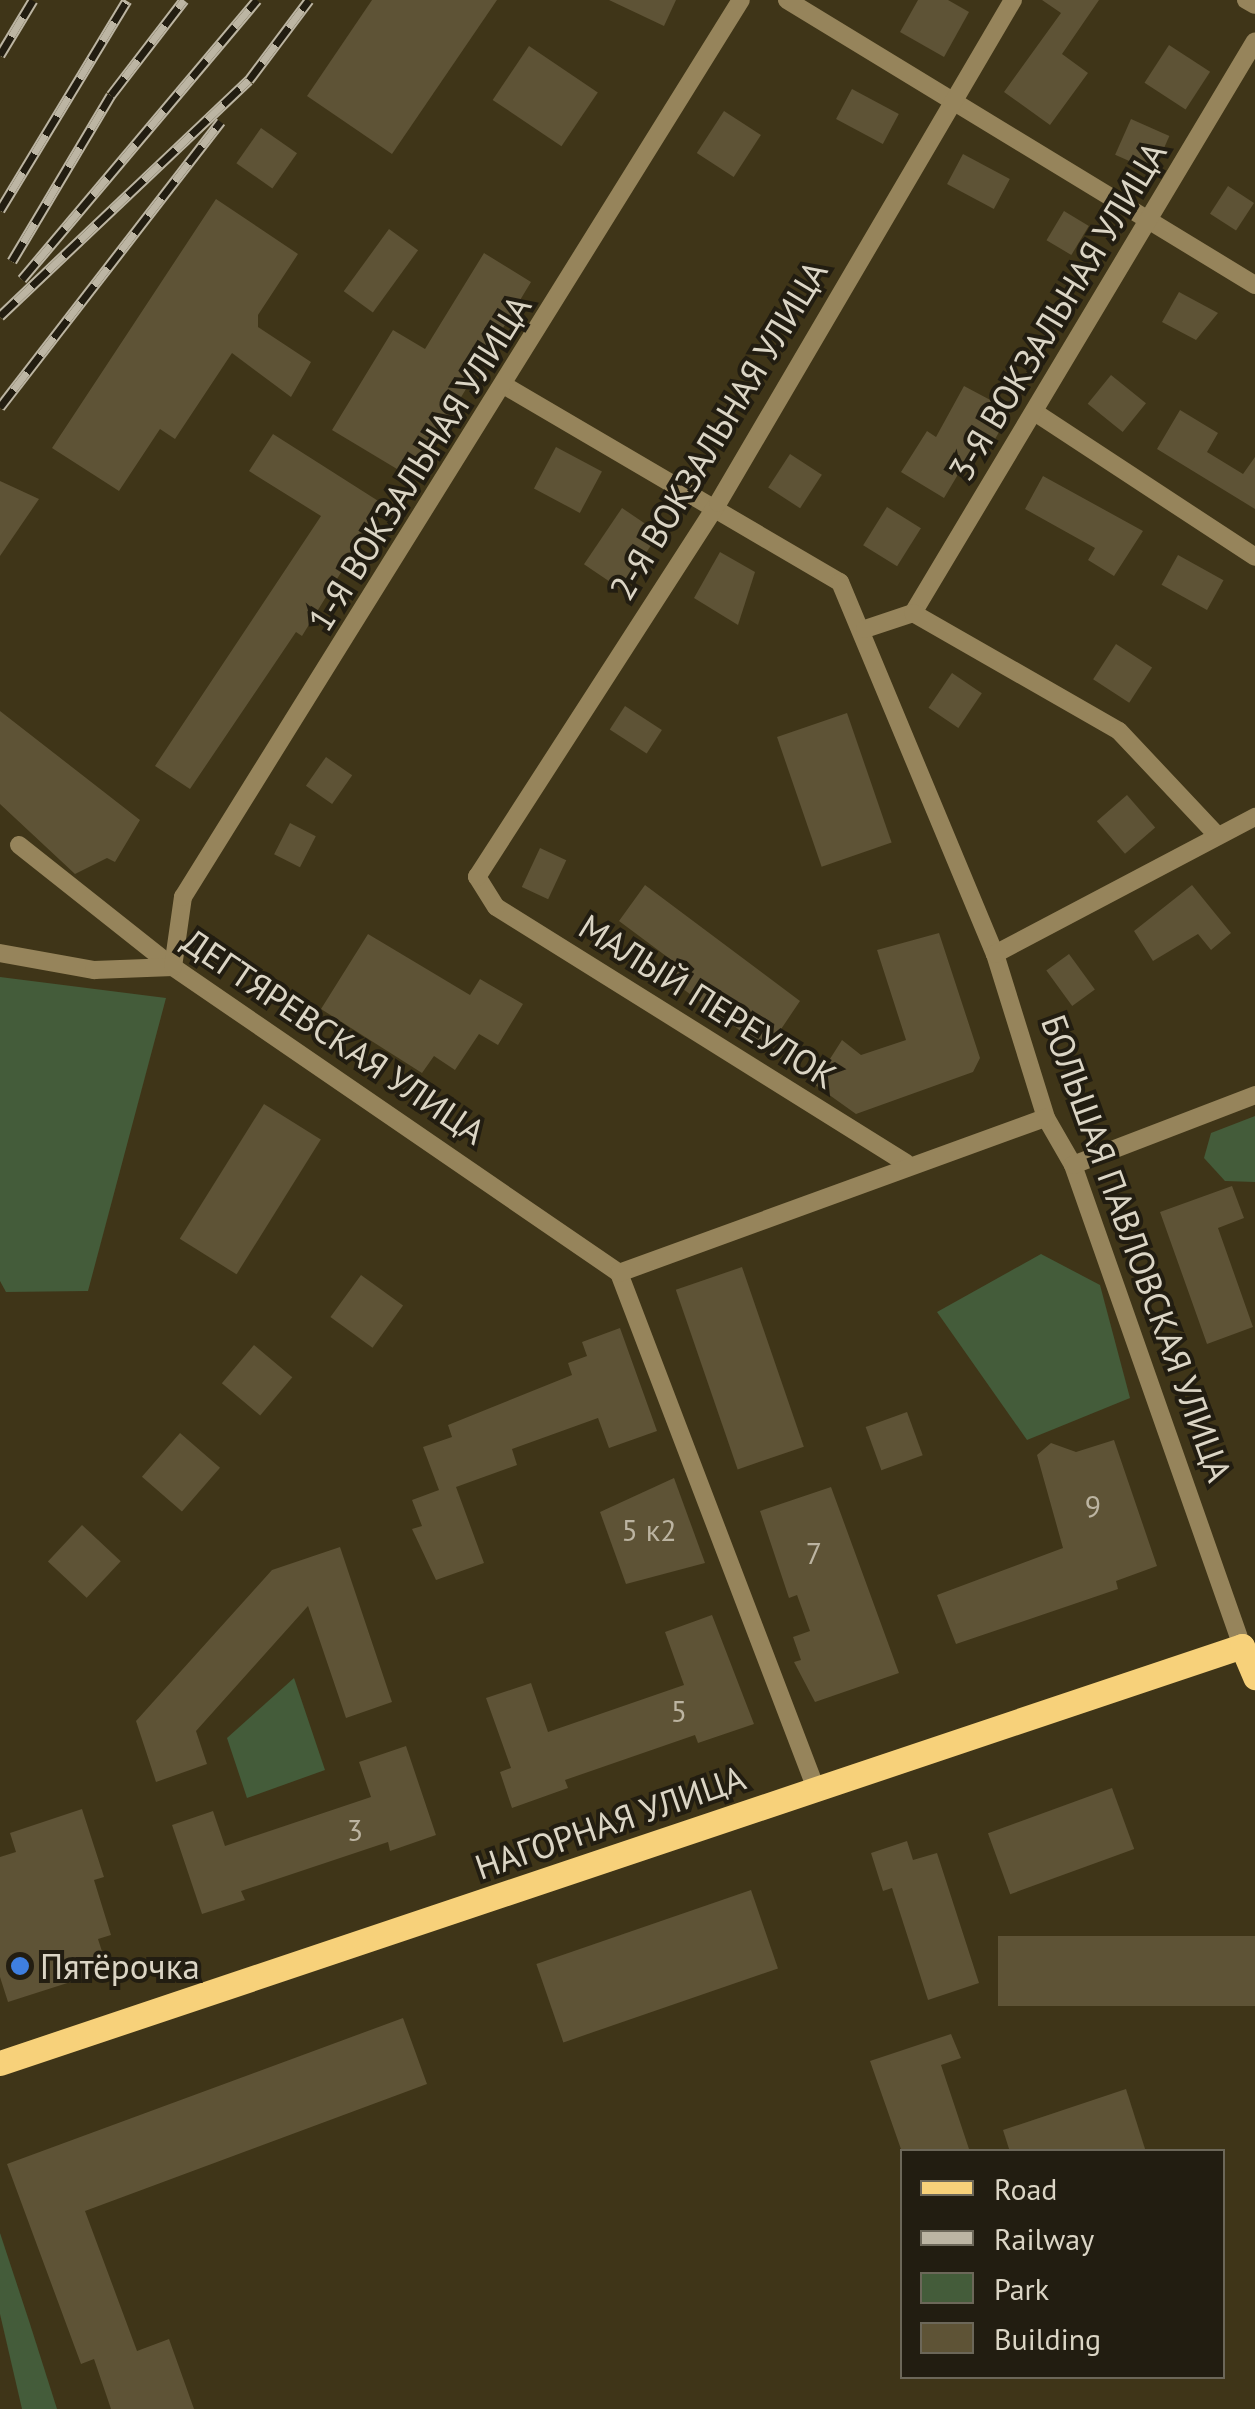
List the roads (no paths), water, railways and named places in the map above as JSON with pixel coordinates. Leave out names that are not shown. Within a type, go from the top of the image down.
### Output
[{"type":"main road","name":"БОЛЬШАЯ ПАВЛОВСКАЯ УЛИЦА","points":[[1242,1646],[1255,1677]]},
{"type":"main road","name":"НАГОРНАЯ УЛИЦА","points":[[0,2064],[1242,1646]]},
{"type":"street","name":"1-Я ВОКЗАЛЬНАЯ УЛИЦА","points":[[173,967],[183,897],[508,387],[741,0]]},
{"type":"street","points":[[786,0],[951,105],[1152,218],[1255,285]]},
{"type":"street","name":"2-Я ВОКЗАЛЬНАЯ УЛИЦА","points":[[480,889],[480,864],[718,503],[1012,0]]},
{"type":"street","points":[[1246,0],[1255,6]]},
{"type":"street","name":"3-Я ВОКЗАЛЬНАЯ УЛИЦА","points":[[913,613],[1255,41]]},
{"type":"street","name":"БОЛЬШАЯ ПАВЛОВСКАЯ УЛИЦА","points":[[508,387],[718,503],[840,582],[865,629],[995,954],[1046,1118],[1073,1165],[1242,1646]]},
{"type":"street","points":[[1036,412],[1255,556]]},
{"type":"street","points":[[865,629],[913,613],[1119,731],[1218,836]]},
{"type":"street","points":[[995,954],[1255,816]]},
{"type":"street","name":"ДЕГТЯРЕВСКАЯ УЛИЦА","points":[[19,845],[173,967],[620,1272]]},
{"type":"street","name":"МАЛЫЙ ПЕРЕУЛОК","points":[[480,889],[496,907],[906,1164]]},
{"type":"street","points":[[0,953],[94,970],[173,967]]},
{"type":"street","points":[[1073,1165],[1255,1095]]},
{"type":"street","points":[[816,1789],[620,1272],[906,1164],[1046,1118]]},
{"type":"railway","points":[[0,55],[33,0]]},
{"type":"railway","points":[[0,210],[127,0]]},
{"type":"railway","points":[[12,261],[111,95],[184,0]]},
{"type":"railway","points":[[22,279],[257,0]]},
{"type":"railway","points":[[0,316],[249,80],[309,0]]},
{"type":"railway","points":[[0,407],[221,121]]},
{"type":"place","name":"Пятёрочка","points":[[20,1966]]}]
